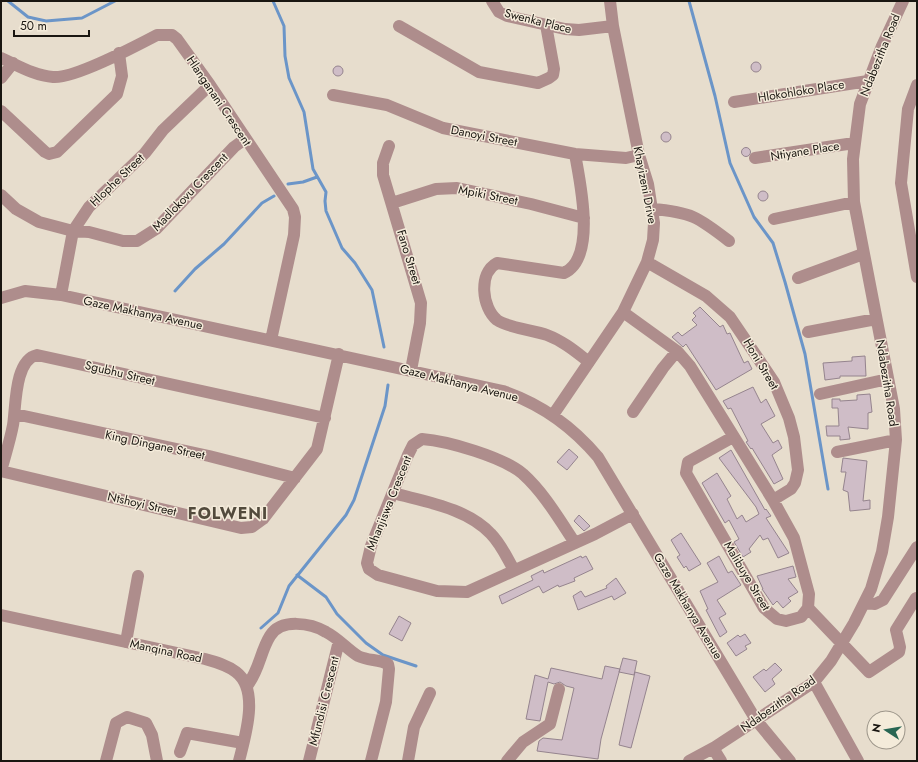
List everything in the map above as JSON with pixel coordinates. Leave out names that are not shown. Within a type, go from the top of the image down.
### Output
[{"type":"street","name":"Swenka Place","points":[[492,1],[499,12],[506,16],[546,25],[579,30],[613,26]]},
{"type":"street","name":"Khayizeni Drive","points":[[553,415],[623,312],[647,262],[654,240],[652,209],[648,184],[639,155],[613,26],[610,1]]},
{"type":"street","name":"Ndabezitha Road","points":[[689,761],[713,748],[814,682],[831,661],[842,644],[865,603],[882,552],[896,440],[894,409],[854,202],[854,143],[860,104],[882,46],[903,1]]},
{"type":"street","points":[[399,26],[479,72],[538,83],[553,75],[554,68],[546,25]]},
{"type":"street","name":"Hlanganani Crescent","points":[[1,58],[45,76],[58,78],[73,74],[157,35],[172,35],[210,85],[288,202],[295,217],[294,235],[270,340]]},
{"type":"street","points":[[1,111],[45,152],[49,154],[57,152],[117,94],[122,76],[119,53]]},
{"type":"street","points":[[1,78],[13,63]]},
{"type":"street","name":"Hlokohloko Place","points":[[734,102],[868,81]]},
{"type":"street","name":"Hlophe Street","points":[[62,296],[72,231],[95,200],[145,153],[163,130],[210,85]]},
{"type":"street","points":[[917,85],[908,109],[901,174],[902,193],[917,277]]},
{"type":"street","name":"Danoyi Street","points":[[333,95],[387,105],[443,128],[575,154],[626,158],[639,155]]},
{"type":"street","name":"Madlokovu Crescent","points":[[1,195],[27,216],[53,227],[132,242],[141,240],[156,229],[234,147],[245,139]]},
{"type":"street","name":"Ntiyane Place","points":[[755,158],[854,143]]},
{"type":"street","name":"Fano Street","points":[[389,146],[382,168],[421,303],[420,323],[411,370]]},
{"type":"street","points":[[575,154],[583,202],[584,218],[580,252],[576,262],[568,271],[557,273],[497,263],[489,271],[484,284],[488,308],[498,320],[548,336],[574,351],[588,362]]},
{"type":"street","name":"Mpiki Street","points":[[392,203],[436,189],[457,188],[531,204],[584,218]]},
{"type":"street","points":[[774,219],[854,202]]},
{"type":"street","points":[[652,209],[688,214],[706,223],[729,241]]},
{"type":"street","points":[[798,278],[863,254]]},
{"type":"street","name":"Honi Street","points":[[647,262],[706,296],[730,317],[774,382],[789,418],[794,437],[798,470],[795,484],[773,500]]},
{"type":"street","name":"Gaze Makhanya Avenue","points":[[1,298],[25,291],[62,296],[411,370],[503,391],[532,402],[553,415],[585,441],[598,457],[756,720],[790,761]]},
{"type":"street","points":[[623,312],[677,351],[690,366],[773,500],[794,538],[809,594],[808,608],[842,644],[854,654],[865,670],[871,671],[899,652],[900,647],[896,630],[916,598]]},
{"type":"street","points":[[808,332],[876,319]]},
{"type":"street","points":[[633,412],[663,368],[677,351]]},
{"type":"street","name":"Ntshoyi Street","points":[[1,471],[246,528],[257,524],[263,519],[317,449],[339,354]]},
{"type":"street","name":"Sgubhu Street","points":[[1,471],[15,414],[18,385],[26,364],[34,356],[42,355],[121,375],[267,404],[325,418]]},
{"type":"street","points":[[820,394],[888,379]]},
{"type":"street","name":"King Dingane Street","points":[[15,414],[209,456],[296,478]]},
{"type":"street","name":"Malibuye Street","points":[[733,437],[688,462],[686,473],[770,615],[777,619],[786,621],[795,620],[808,608]]},
{"type":"street","name":"Mhanjiswa Crescent","points":[[575,542],[536,488],[516,469],[484,455],[441,442],[422,439],[417,441],[408,455],[370,546],[367,563],[372,573],[423,588],[459,592],[478,588],[514,570],[575,542],[633,514]]},
{"type":"street","points":[[837,452],[896,440]]},
{"type":"street","points":[[393,493],[466,515],[490,533],[498,543],[514,570]]},
{"type":"street","points":[[865,603],[875,604],[883,600],[917,547]]},
{"type":"street","points":[[126,642],[138,576]]},
{"type":"street","name":"Manqina Road","points":[[1,615],[221,663],[237,672],[247,686]]},
{"type":"street","name":"Mfundisi Crescent","points":[[247,686],[257,671],[270,636],[279,627],[294,624],[325,631],[359,656],[369,660],[385,662],[389,666],[386,702],[371,761]]},
{"type":"street","name":"Mfundisi Crescent","points":[[309,761],[339,641]]},
{"type":"street","points":[[814,682],[858,761]]},
{"type":"street","points":[[239,761],[249,702],[247,686]]},
{"type":"street","points":[[507,761],[523,742],[550,724],[559,689]]},
{"type":"street","points":[[408,761],[414,727],[430,693]]},
{"type":"street","points":[[106,761],[116,723],[123,718],[146,723],[154,745],[157,761]]},
{"type":"street","points":[[180,752],[187,733],[243,743]]},
{"type":"street","points":[[713,748],[721,761]]},
{"type":"building","points":[[754,62],[758,62],[760,63],[760,71],[754,72],[751,69],[751,65]]},
{"type":"building","points":[[336,66],[340,66],[342,67],[342,75],[336,76],[333,73],[333,69]]},
{"type":"building","points":[[664,132],[668,132],[670,133],[670,141],[664,142],[661,139],[661,135]]},
{"type":"building","points":[[746,147],[751,152],[746,157],[741,152]]},
{"type":"building","points":[[761,191],[765,191],[767,192],[767,200],[761,201],[758,198],[758,194]]},
{"type":"building","points":[[700,307],[720,327],[723,325],[727,334],[730,333],[744,363],[748,361],[752,369],[716,390],[686,344],[683,347],[672,337],[678,332],[682,336],[697,325],[692,320],[696,316],[693,313]]},
{"type":"building","points":[[865,356],[866,376],[840,376],[840,378],[825,380],[823,363],[852,361],[852,357]]},
{"type":"building","points":[[753,387],[761,403],[766,399],[775,416],[761,424],[773,443],[778,440],[782,448],[772,455],[783,479],[774,484],[752,448],[751,449],[746,442],[748,441],[731,408],[728,409],[723,401]]},
{"type":"building","points":[[870,394],[872,412],[868,413],[868,429],[848,427],[850,439],[840,440],[840,436],[827,436],[826,426],[839,426],[838,408],[832,408],[832,399],[840,399],[840,401],[857,400],[857,395]]},
{"type":"building","points":[[569,449],[578,457],[567,470],[557,462]]},
{"type":"building","points":[[731,450],[765,510],[766,509],[771,516],[766,518],[789,553],[778,558],[768,538],[763,540],[760,535],[749,549],[751,552],[743,557],[734,542],[739,539],[729,520],[725,523],[702,483],[717,473],[731,496],[727,499],[737,519],[742,515],[746,522],[759,514],[756,507],[719,458]]},
{"type":"building","points":[[843,458],[867,461],[863,501],[870,500],[870,509],[850,511],[848,492],[843,490],[846,472],[841,472]]},
{"type":"building","points":[[579,515],[590,526],[584,531],[574,521]]},
{"type":"building","points":[[681,533],[701,564],[689,571],[686,566],[684,568],[677,557],[680,555],[671,540]]},
{"type":"building","points":[[581,556],[582,558],[586,556],[593,569],[574,578],[575,581],[559,587],[558,585],[543,593],[539,586],[502,604],[499,596],[533,580],[531,576],[543,570],[544,573]]},
{"type":"building","points":[[719,556],[728,573],[732,571],[741,585],[717,600],[726,614],[719,618],[727,632],[720,637],[706,610],[708,609],[700,591],[718,582],[707,563]]},
{"type":"building","points":[[793,566],[796,577],[788,579],[798,592],[788,598],[791,601],[783,608],[777,601],[773,605],[762,589],[757,576]]},
{"type":"building","points":[[616,578],[626,593],[614,600],[612,596],[578,610],[573,596],[581,591],[585,597],[607,588],[606,586]]},
{"type":"building","points":[[399,616],[411,623],[402,641],[389,634]]},
{"type":"building","points":[[745,634],[751,643],[745,646],[747,649],[736,656],[727,643],[738,635],[740,637]]},
{"type":"building","points":[[623,658],[637,661],[634,675],[619,672]]},
{"type":"building","points":[[775,663],[782,670],[772,679],[775,684],[765,692],[753,677],[764,669],[766,671]]},
{"type":"building","points":[[605,666],[620,669],[601,739],[598,759],[537,751],[539,741],[543,738],[562,740],[574,688],[566,686],[560,682],[554,684],[548,682],[540,721],[526,719],[535,675],[548,679],[551,668],[602,679]]},
{"type":"building","points":[[635,672],[650,676],[631,748],[619,745]]},
{"type":"waterway","points":[[8,1],[28,17],[46,21],[82,18],[115,1]]},
{"type":"waterway","points":[[273,1],[284,26],[285,56],[289,78],[304,112],[313,169],[326,192],[326,211],[342,248],[355,263],[372,290],[384,347]]},
{"type":"waterway","points":[[689,1],[715,96],[730,163],[754,217],[773,243],[785,282],[805,354],[828,489]]},
{"type":"waterway","points":[[288,184],[303,182],[317,177]]},
{"type":"waterway","points":[[175,291],[195,269],[224,244],[262,203],[274,196]]},
{"type":"waterway","points":[[261,628],[278,613],[289,586],[346,515],[354,500],[385,406],[388,385]]},
{"type":"waterway","points":[[297,575],[326,597],[337,614],[366,643],[383,655],[416,666]]},
{"type":"district","name":"FOLWENI","points":[[228,513]]}]
